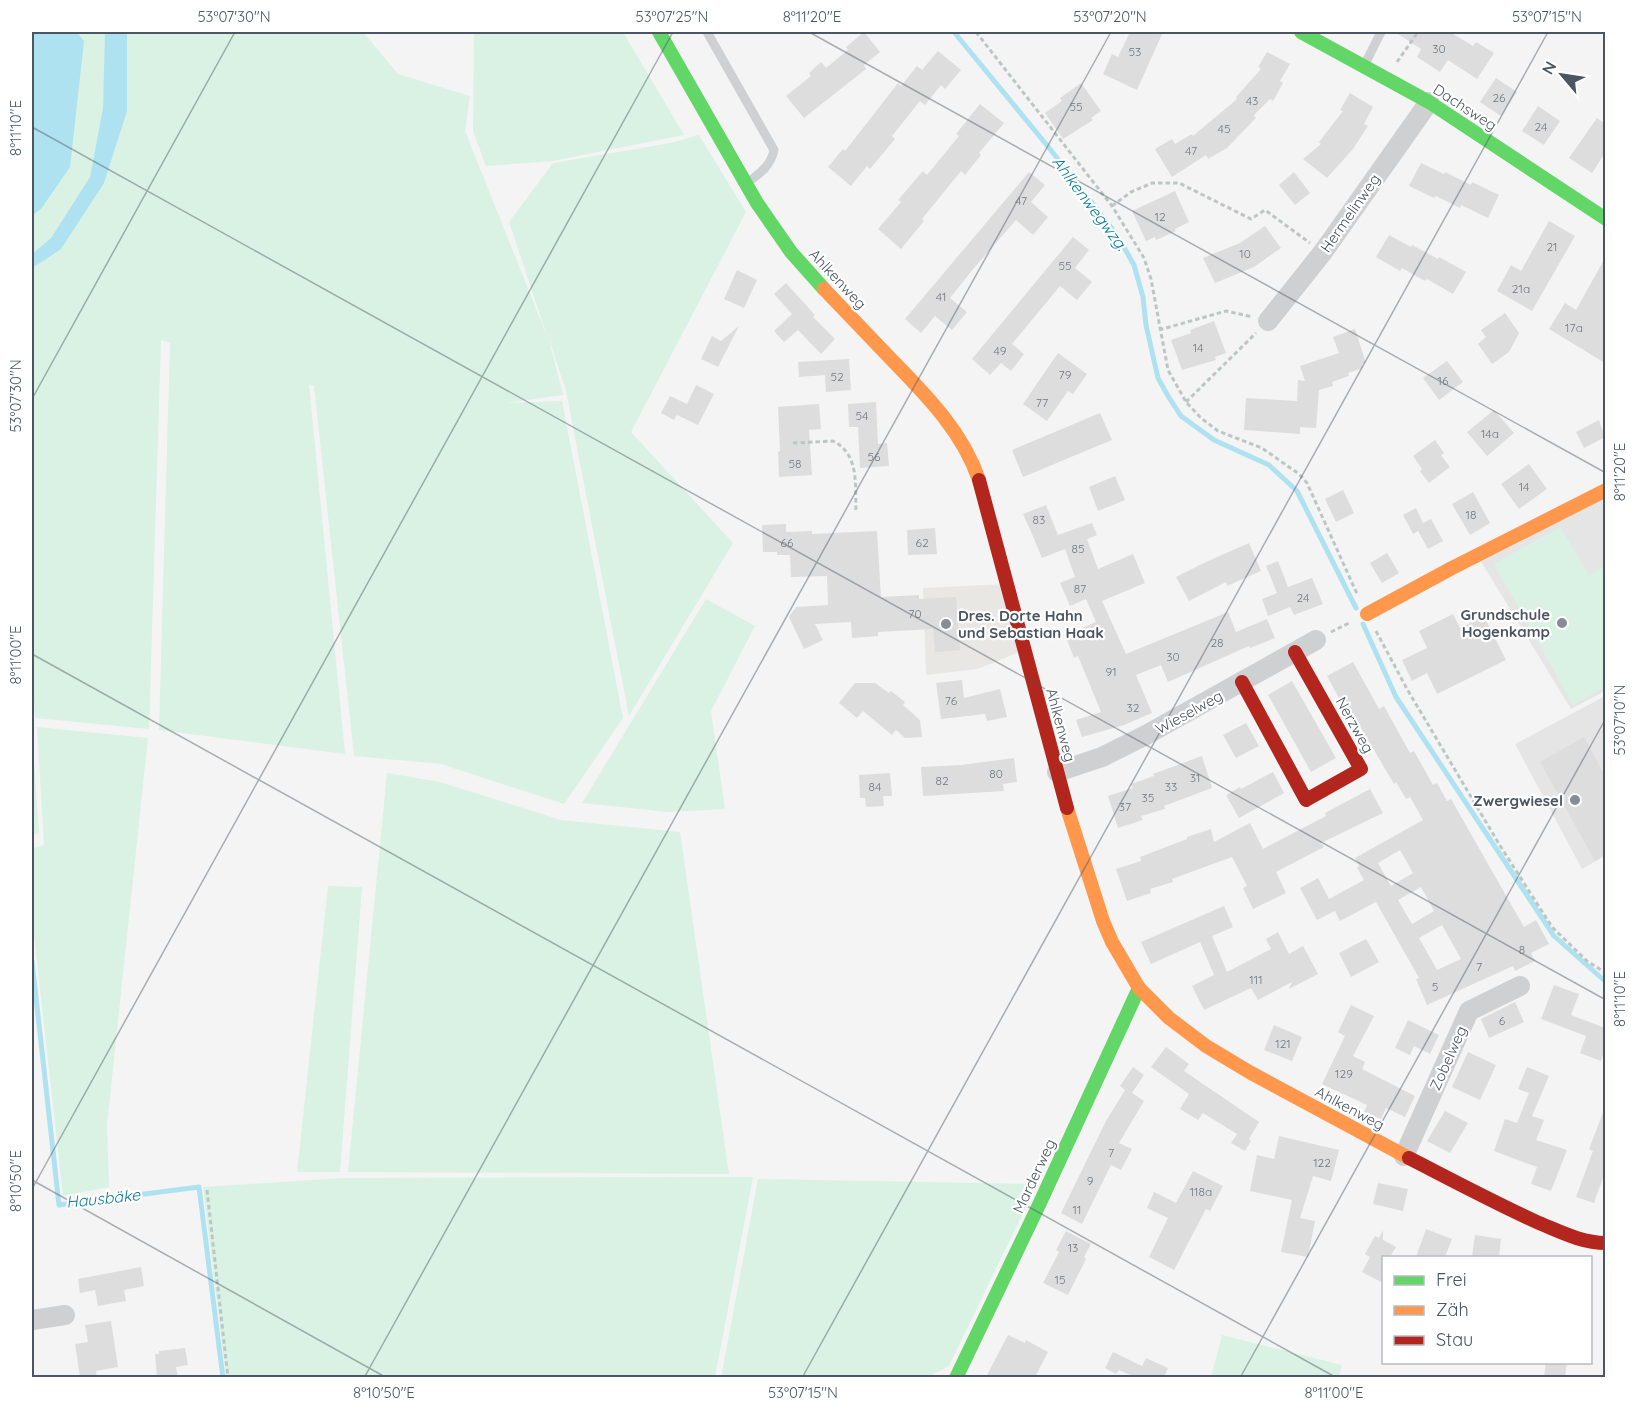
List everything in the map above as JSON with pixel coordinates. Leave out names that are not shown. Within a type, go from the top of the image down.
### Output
[{"type":"street","name":"Ahlkenweg","points":[[659,32],[757,203],[791,252],[925,394],[949,424],[973,462],[988,507],[1057,772],[1102,921],[1139,988],[1169,1017],[1206,1046],[1251,1074],[1404,1156],[1517,1213],[1575,1238],[1594,1243],[1605,1243]]},
{"type":"street","name":"Dachsweg","points":[[1300,32],[1429,102],[1605,219]]},
{"type":"street","name":"Hermelinweg","points":[[1268,321],[1323,252],[1429,102]]},
{"type":"street","points":[[1366,614],[1605,490]]},
{"type":"street","name":"Wieselweg","points":[[1057,772],[1102,757],[1316,640]]},
{"type":"street","name":"Nerzweg","points":[[1242,682],[1306,800],[1361,769],[1295,652]]},
{"type":"street","name":"Zobelweg","points":[[1404,1156],[1469,1011],[1520,986]]},
{"type":"street","name":"Marderweg","points":[[956,1377],[1038,1207],[1139,988]]},
{"type":"street","points":[[32,1320],[65,1315]]},
{"type":"lane","points":[[707,32],[774,150],[773,158],[766,168],[747,184]]},
{"type":"lane","points":[[1364,66],[1381,32]]},
{"type":"path","points":[[976,32],[1112,206],[1143,258],[1151,279],[1167,370],[1186,402],[1218,431],[1262,448],[1299,474],[1307,483],[1366,614],[1407,689],[1499,844],[1552,927],[1587,961],[1605,973]]},
{"type":"path","points":[[1386,78],[1418,32]]},
{"type":"path","points":[[1112,206],[1131,192],[1152,183],[1179,183],[1251,219],[1265,210],[1323,252]]},
{"type":"path","points":[[1159,330],[1226,310],[1268,321]]},
{"type":"path","points":[[1186,402],[1268,321]]},
{"type":"path","points":[[793,443],[833,441],[848,452],[854,464],[856,512]]},
{"type":"path","points":[[207,1190],[228,1377]]},
{"type":"shaded area","name":"Grundschule Hogenkamp","points":[[1605,490],[1605,691],[1571,709],[1477,555]]},
{"type":"shaded area","points":[[1007,584],[1024,650],[978,669],[926,675],[923,588]]},
{"type":"shaded area","name":"Zwergwiesel","points":[[1605,696],[1605,856],[1582,869],[1515,744]]},
{"type":"green space","points":[[77,32],[105,32],[106,35],[103,108],[90,177],[51,238],[32,254],[32,216],[41,209],[84,41]]},
{"type":"green space","points":[[127,32],[363,32],[398,74],[470,96],[465,131],[547,336],[509,222],[553,163],[671,143],[699,135],[746,212],[631,432],[733,543],[629,716],[566,391],[548,336],[563,395],[506,403],[562,401],[623,718],[564,804],[441,764],[354,756],[314,386],[309,384],[345,754],[159,730],[170,343],[161,340],[149,729],[35,718],[32,667],[32,267],[61,249],[127,111]]},
{"type":"green space","points":[[474,32],[623,32],[684,135],[552,161],[486,166],[473,131]]},
{"type":"green space","name":"Grundschule Hogenkamp","points":[[1560,527],[1589,575],[1605,567],[1605,687],[1573,705],[1494,564]]},
{"type":"green space","points":[[706,599],[755,626],[711,711],[725,809],[668,812],[582,803]]},
{"type":"green space","points":[[37,727],[148,738],[107,1125],[109,1187],[63,1196],[32,917],[32,848],[44,845]]},
{"type":"green space","points":[[32,732],[39,833],[32,835]]},
{"type":"green space","points":[[387,773],[440,782],[561,820],[680,832],[729,1174],[348,1172]]},
{"type":"green space","points":[[328,886],[362,887],[340,1172],[297,1172]]},
{"type":"green space","points":[[753,1177],[715,1377],[226,1377],[203,1187],[343,1178]]},
{"type":"green space","points":[[758,1179],[1037,1184],[949,1366],[928,1377],[721,1378]]},
{"type":"green space","points":[[1222,1335],[1342,1365],[1339,1377],[1211,1377]]},
{"type":"water","points":[[32,32],[77,32],[84,41],[70,167],[41,209],[32,216]]},
{"type":"water","points":[[105,32],[127,32],[127,111],[104,183],[61,249],[32,267],[32,254],[51,238],[90,177],[103,108]]},
{"type":"building","points":[[864,32],[880,52],[864,65],[866,69],[804,118],[786,96],[811,76],[809,73],[821,62],[826,68],[848,50],[846,47]]},
{"type":"building","points":[[1130,32],[1163,32],[1137,90],[1103,74],[1112,54],[1118,57]]},
{"type":"building","points":[[1395,32],[1450,32],[1473,46],[1476,42],[1494,53],[1477,79],[1448,60],[1440,72],[1417,57],[1421,49]]},
{"type":"building","points":[[938,51],[961,70],[945,89],[941,85],[925,105],[920,101],[892,136],[895,139],[870,169],[867,166],[851,186],[828,167],[843,149],[845,151],[898,83],[901,86],[917,66],[922,70]]},
{"type":"building","points":[[1267,52],[1290,64],[1280,81],[1283,83],[1273,101],[1270,99],[1254,115],[1256,118],[1227,148],[1208,159],[1206,155],[1172,177],[1155,149],[1172,139],[1175,144],[1192,134],[1193,136],[1237,99],[1236,97],[1261,69],[1258,67]]},
{"type":"building","points":[[1496,78],[1517,92],[1501,116],[1480,102]]},
{"type":"building","points":[[1081,83],[1101,111],[1091,118],[1093,120],[1063,139],[1045,113],[1062,101],[1060,98]]},
{"type":"building","points":[[1350,93],[1373,107],[1364,124],[1368,126],[1353,149],[1327,178],[1303,159],[1321,144],[1319,142],[1343,111],[1340,110]]},
{"type":"building","points":[[980,104],[1004,123],[979,153],[981,155],[965,175],[961,171],[901,249],[878,229],[901,202],[898,200],[923,171],[927,175],[959,136],[956,134]]},
{"type":"building","points":[[1538,106],[1560,121],[1544,145],[1522,131]]},
{"type":"building","points":[[1597,118],[1605,124],[1605,153],[1592,173],[1569,158]]},
{"type":"building","points":[[1421,163],[1499,195],[1488,218],[1461,205],[1460,208],[1409,186]]},
{"type":"building","points":[[1029,172],[1045,185],[1031,202],[1048,217],[1033,235],[1016,220],[950,298],[967,312],[952,330],[935,316],[921,333],[905,319]]},
{"type":"building","points":[[1294,172],[1310,193],[1295,205],[1279,185]]},
{"type":"building","points":[[1175,191],[1189,222],[1156,240],[1155,237],[1146,241],[1132,211]]},
{"type":"building","points":[[1549,221],[1575,236],[1532,311],[1497,291],[1511,265],[1521,271]]},
{"type":"building","points":[[1265,226],[1281,248],[1254,267],[1215,283],[1203,258],[1240,243]]},
{"type":"building","points":[[1389,235],[1438,259],[1439,257],[1466,272],[1453,294],[1427,279],[1425,281],[1402,268],[1400,271],[1376,257]]},
{"type":"building","points":[[1073,237],[1089,250],[1075,268],[1092,282],[1077,300],[1060,286],[1012,344],[1024,354],[1011,371],[1001,363],[990,375],[972,359]]},
{"type":"building","points":[[1605,258],[1605,363],[1549,329],[1565,303],[1576,310]]},
{"type":"building","points":[[737,270],[757,280],[744,308],[724,299]]},
{"type":"building","points":[[786,283],[815,315],[813,317],[835,339],[821,354],[798,330],[784,342],[774,331],[792,314],[774,294]]},
{"type":"building","points":[[1505,313],[1519,333],[1509,352],[1492,364],[1478,344],[1486,337],[1481,330]]},
{"type":"building","points":[[1214,321],[1226,353],[1215,357],[1216,360],[1182,370],[1171,340]]},
{"type":"building","points":[[739,326],[718,367],[701,359],[712,336],[721,341]]},
{"type":"building","points":[[1355,329],[1366,363],[1362,364],[1363,368],[1348,373],[1349,376],[1332,382],[1333,386],[1319,390],[1316,428],[1300,427],[1300,434],[1244,430],[1246,398],[1297,401],[1298,380],[1305,381],[1300,366],[1339,353],[1333,337]]},
{"type":"building","points":[[1058,353],[1087,374],[1073,394],[1068,391],[1047,421],[1023,404]]},
{"type":"building","points":[[849,359],[851,390],[826,392],[825,375],[799,377],[798,362]]},
{"type":"building","points":[[1447,361],[1463,382],[1439,400],[1423,378]]},
{"type":"building","points":[[696,385],[714,394],[698,425],[677,415],[674,420],[661,413],[670,396],[687,404]]},
{"type":"building","points":[[876,402],[878,444],[887,443],[889,466],[860,468],[858,427],[849,427],[848,404]]},
{"type":"building","points":[[819,404],[821,429],[809,430],[812,475],[779,477],[778,407]]},
{"type":"building","points":[[1494,410],[1514,433],[1487,456],[1467,432]]},
{"type":"building","points":[[1100,413],[1112,440],[1023,477],[1012,450]]},
{"type":"building","points":[[1599,420],[1605,437],[1584,448],[1576,432]]},
{"type":"building","points":[[1435,440],[1444,453],[1441,455],[1450,467],[1429,483],[1413,456]]},
{"type":"building","points":[[1529,464],[1547,489],[1519,509],[1501,484]]},
{"type":"building","points":[[1115,476],[1125,500],[1098,511],[1089,487]]},
{"type":"building","points":[[1343,490],[1354,513],[1336,522],[1325,499]]},
{"type":"building","points":[[1473,492],[1490,523],[1470,535],[1452,504]]},
{"type":"building","points":[[1046,505],[1058,535],[1092,523],[1097,535],[1087,539],[1098,569],[1133,554],[1145,583],[1102,601],[1126,654],[1228,612],[1236,632],[1267,619],[1275,638],[1250,648],[1249,646],[1168,682],[1161,665],[1136,675],[1152,713],[1124,725],[1082,737],[1076,720],[1101,712],[1078,656],[1074,658],[1065,635],[1096,622],[1086,599],[1070,606],[1060,583],[1075,577],[1065,549],[1042,558],[1023,514]]},
{"type":"building","points":[[1416,508],[1423,523],[1431,519],[1443,541],[1428,549],[1418,531],[1413,534],[1403,515]]},
{"type":"building","points":[[786,524],[786,532],[812,531],[812,534],[877,531],[881,597],[919,595],[919,599],[956,597],[960,650],[935,652],[933,629],[878,632],[878,636],[852,638],[851,622],[815,624],[823,640],[804,649],[789,617],[796,607],[828,605],[827,576],[791,577],[790,555],[763,552],[762,525]]},
{"type":"building","points":[[935,528],[937,554],[908,555],[907,530]]},
{"type":"building","points":[[1249,543],[1261,571],[1227,586],[1226,582],[1189,601],[1176,577]]},
{"type":"building","points":[[1387,553],[1399,573],[1382,583],[1370,563]]},
{"type":"building","points":[[1278,561],[1288,587],[1312,578],[1323,604],[1294,615],[1290,607],[1268,616],[1262,599],[1277,593],[1266,566]]},
{"type":"building","points":[[1453,614],[1460,628],[1484,616],[1506,660],[1437,694],[1427,673],[1412,681],[1402,660],[1427,648],[1419,631]]},
{"type":"building","points":[[1353,662],[1379,709],[1384,706],[1410,753],[1414,751],[1433,785],[1437,783],[1447,801],[1451,799],[1524,927],[1536,920],[1549,944],[1531,953],[1535,961],[1515,971],[1513,966],[1427,1005],[1416,979],[1419,978],[1376,902],[1340,921],[1335,911],[1317,920],[1300,888],[1318,878],[1329,899],[1364,880],[1357,868],[1359,866],[1355,858],[1423,820],[1410,797],[1406,799],[1396,782],[1394,784],[1345,701],[1341,702],[1327,676]],"holes":[[[1400,850],[1413,873],[1391,886],[1378,863]],[[1421,887],[1434,911],[1412,924],[1398,900]],[[1442,925],[1461,959],[1437,970],[1419,938]]]},
{"type":"building","points":[[962,680],[964,698],[1000,689],[1007,717],[987,721],[985,714],[941,719],[936,683]]},
{"type":"building","points":[[1292,681],[1336,758],[1311,772],[1268,695]]},
{"type":"building","points":[[855,683],[875,683],[889,693],[891,691],[905,702],[903,705],[920,720],[922,737],[905,738],[896,730],[892,735],[863,711],[857,718],[839,703]]},
{"type":"building","points":[[1246,723],[1259,746],[1236,758],[1223,735]]},
{"type":"building","points":[[1584,737],[1605,776],[1605,855],[1595,861],[1540,762]]},
{"type":"building","points":[[1202,756],[1212,788],[1164,806],[1165,809],[1141,816],[1143,820],[1118,828],[1108,796],[1133,788],[1131,784],[1154,776],[1153,774]]},
{"type":"building","points":[[1014,758],[1017,782],[1003,784],[1004,791],[923,796],[921,767],[961,765]]},
{"type":"building","points":[[1273,772],[1284,793],[1239,818],[1226,795]]},
{"type":"building","points":[[890,773],[892,796],[883,796],[884,806],[866,807],[865,798],[860,798],[859,775]]},
{"type":"building","points":[[1370,789],[1383,813],[1321,843],[1324,847],[1276,872],[1286,893],[1253,909],[1243,888],[1247,886],[1232,857],[1172,879],[1173,882],[1150,889],[1151,893],[1127,901],[1116,869],[1141,861],[1140,857],[1211,829],[1214,842],[1250,823],[1263,849],[1326,816],[1325,813]]},
{"type":"building","points":[[1224,906],[1233,927],[1212,936],[1227,972],[1271,949],[1266,939],[1278,932],[1289,954],[1303,946],[1318,974],[1289,989],[1292,982],[1258,1000],[1251,988],[1204,1010],[1192,986],[1214,975],[1200,942],[1151,964],[1141,942]]},
{"type":"building","points":[[1366,939],[1379,962],[1351,977],[1339,953]]},
{"type":"building","points":[[1554,985],[1579,994],[1571,1015],[1605,1028],[1605,1049],[1601,1061],[1580,1053],[1586,1036],[1541,1019]]},
{"type":"building","points":[[1515,1002],[1524,1022],[1489,1038],[1481,1019]]},
{"type":"building","points":[[1351,1005],[1374,1016],[1353,1056],[1365,1062],[1362,1069],[1415,1096],[1405,1117],[1386,1108],[1381,1119],[1364,1112],[1367,1105],[1322,1084],[1345,1036],[1338,1032]]},
{"type":"building","points":[[1408,1020],[1439,1035],[1430,1054],[1414,1046],[1410,1055],[1395,1048]]},
{"type":"building","points":[[1274,1025],[1302,1037],[1292,1061],[1264,1050]]},
{"type":"building","points":[[1166,1047],[1189,1064],[1184,1071],[1259,1122],[1245,1151],[1231,1143],[1237,1134],[1203,1113],[1198,1120],[1180,1109],[1189,1094],[1151,1067]]},
{"type":"building","points":[[1468,1052],[1496,1065],[1480,1100],[1452,1087]]},
{"type":"building","points":[[1133,1067],[1144,1075],[1132,1093],[1144,1101],[1119,1143],[1132,1149],[1121,1170],[1111,1165],[1082,1224],[1061,1213],[1106,1121],[1125,1090],[1120,1086]]},
{"type":"building","points":[[1527,1067],[1549,1076],[1532,1116],[1544,1120],[1536,1140],[1567,1150],[1551,1191],[1531,1184],[1537,1167],[1494,1151],[1505,1119],[1517,1123],[1529,1093],[1518,1089]]},
{"type":"building","points":[[1604,1110],[1605,1172],[1594,1203],[1576,1197],[1593,1151],[1589,1149]]},
{"type":"building","points":[[1445,1111],[1468,1123],[1450,1153],[1427,1141]]},
{"type":"building","points":[[1279,1136],[1339,1150],[1331,1181],[1313,1176],[1300,1218],[1315,1221],[1308,1257],[1281,1252],[1292,1200],[1250,1191],[1257,1155],[1274,1159]]},
{"type":"building","points":[[1193,1171],[1223,1186],[1210,1211],[1206,1209],[1174,1270],[1149,1257],[1168,1218],[1147,1208],[1154,1192],[1176,1203]]},
{"type":"building","points":[[1378,1183],[1408,1189],[1403,1211],[1373,1204]]},
{"type":"building","points":[[1426,1229],[1452,1239],[1445,1256],[1416,1256]]},
{"type":"building","points":[[1383,1230],[1383,1240],[1396,1247],[1391,1256],[1382,1256],[1382,1282],[1362,1272],[1370,1257],[1365,1254],[1375,1236],[1379,1238]]},
{"type":"building","points":[[1066,1231],[1091,1244],[1068,1295],[1043,1283],[1059,1252],[1056,1250]]},
{"type":"building","points":[[1475,1235],[1501,1239],[1499,1256],[1472,1256]]},
{"type":"building","points":[[141,1267],[144,1286],[124,1290],[126,1301],[98,1306],[95,1290],[80,1293],[78,1279]]},
{"type":"building","points":[[111,1321],[118,1367],[96,1371],[97,1377],[80,1377],[75,1344],[88,1342],[85,1325]]},
{"type":"building","points":[[1008,1335],[1025,1343],[1026,1340],[1048,1352],[1035,1377],[986,1377]]},
{"type":"building","points":[[185,1348],[188,1365],[176,1367],[178,1377],[157,1377],[155,1354],[159,1354],[159,1351]]},
{"type":"building","points":[[1113,1352],[1142,1366],[1146,1358],[1168,1368],[1164,1377],[1135,1377],[1119,1370],[1116,1374],[1105,1368]]},
{"type":"building","points":[[1546,1364],[1567,1364],[1565,1377],[1544,1377]]},
{"type":"waterway","name":"Ahlkenwegwzg.","points":[[954,32],[1117,235],[1134,265],[1143,297],[1146,325],[1158,378],[1181,416],[1214,440],[1269,465],[1297,491],[1356,608]]},
{"type":"waterway","points":[[1363,624],[1396,697],[1554,936],[1606,982]]},
{"type":"waterway","name":"Hausbäke","points":[[32,961],[59,1205],[199,1187],[223,1378]]},
{"type":"traffic: fast","points":[[659,32],[757,203],[791,252],[824,289]]},
{"type":"traffic: fast","points":[[1301,32],[1429,102],[1606,219]]},
{"type":"traffic: fast","points":[[956,1378],[1139,988]]},
{"type":"traffic: slow","points":[[824,289],[942,415],[963,446],[979,480]]},
{"type":"traffic: slow","points":[[1367,614],[1606,490]]},
{"type":"traffic: slow","points":[[1067,808],[1103,921],[1112,942],[1139,988],[1169,1018],[1206,1046],[1251,1073],[1409,1158]]},
{"type":"traffic: jam","points":[[979,480],[1067,808]]},
{"type":"traffic: jam","points":[[1242,682],[1306,800],[1361,769],[1295,652]]},
{"type":"traffic: jam","points":[[1409,1158],[1539,1223],[1580,1239],[1606,1243]]},
{"type":"place","name":"Grundschule Hogenkamp","points":[[1562,623]]},
{"type":"place","name":"Dres. Dorte Hahn und Sebastian Haak","points":[[946,624]]},
{"type":"place","name":"Zwergwiesel","points":[[1575,800]]}]
